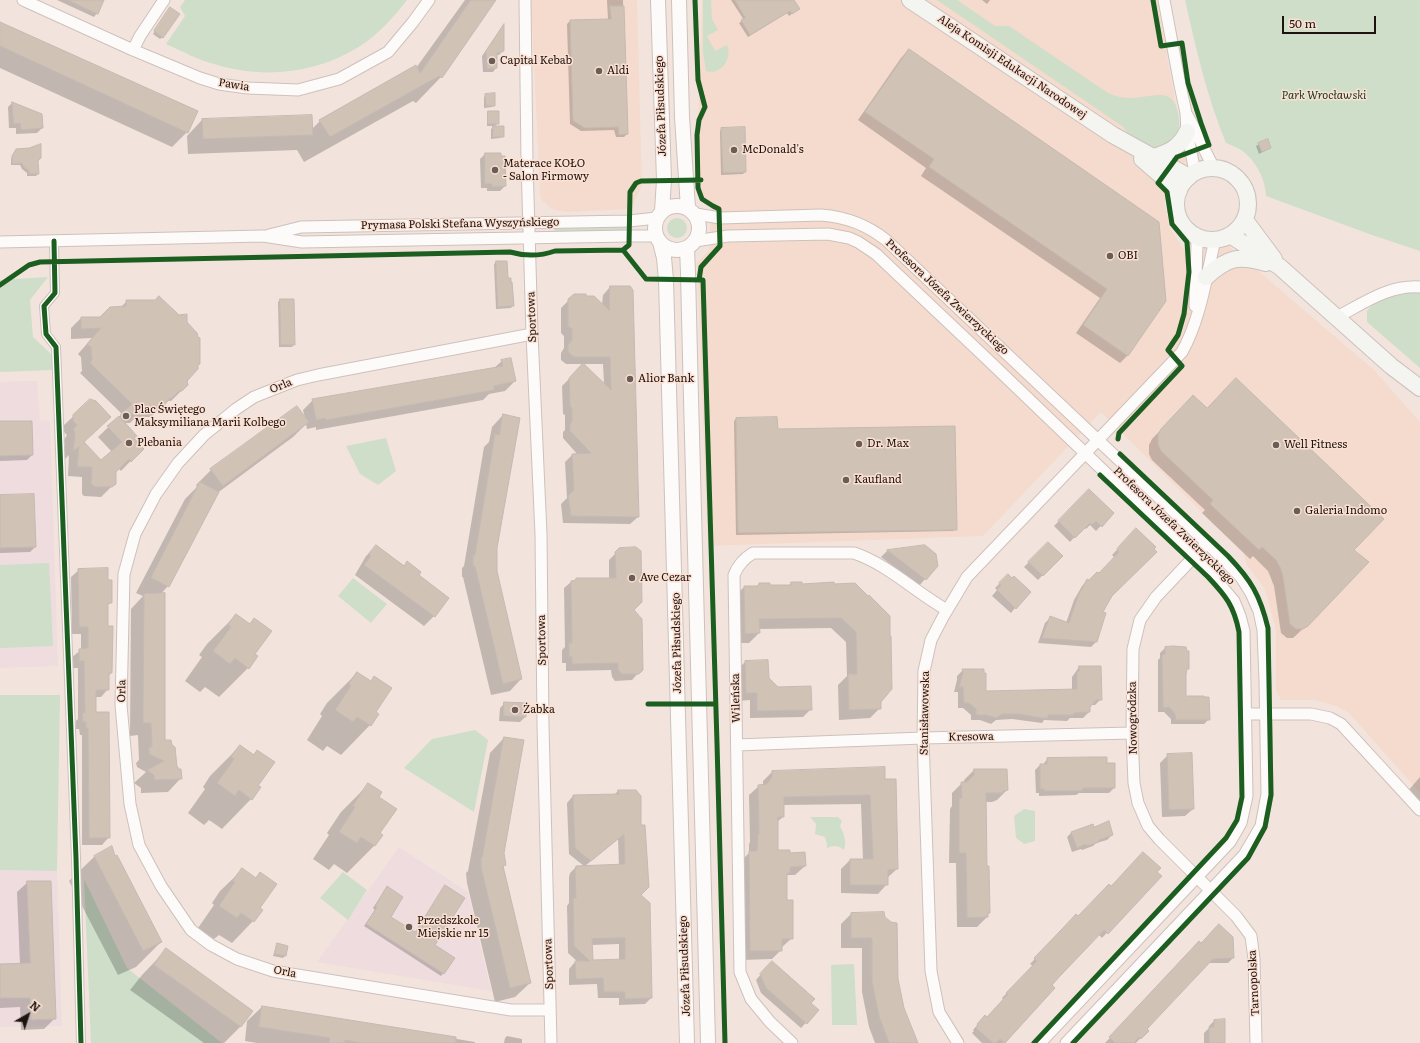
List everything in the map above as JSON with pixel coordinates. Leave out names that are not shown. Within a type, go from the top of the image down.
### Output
[{"type":"main road","name":"Aleja Komisji Edukacji Narodowej","points":[[910,0],[1113,135],[1154,157],[1192,174]]},
{"type":"main road","points":[[1154,157],[1176,148],[1184,139],[1187,132]]},
{"type":"main road","name":"Aleja Komisji Edukacji Narodowej","points":[[1113,135],[1179,191]]},
{"type":"main road","points":[[1214,168],[1228,172],[1240,181],[1246,190],[1248,210],[1244,220],[1238,228],[1223,237],[1202,238],[1187,229],[1181,221],[1177,211],[1177,201],[1179,191],[1183,183],[1192,174],[1201,170],[1214,168]]},
{"type":"main road","points":[[1244,220],[1280,267],[1391,366],[1420,388]]},
{"type":"main road","points":[[1223,237],[1280,267]]},
{"type":"main road","points":[[1206,277],[1223,264],[1240,258],[1253,259],[1280,267]]},
{"type":"main road","points":[[1391,366],[1420,401]]},
{"type":"street","name":"Pawia","points":[[23,0],[133,50],[200,78],[219,84],[248,88],[298,90],[339,79],[388,52],[429,0]]},
{"type":"street","points":[[133,50],[140,36],[164,0]]},
{"type":"street","points":[[525,0],[527,162],[530,238]]},
{"type":"street","name":"Józefa Piłsudskiego","points":[[658,0],[664,180],[659,214]]},
{"type":"street","name":"Józefa Piłsudskiego","points":[[680,0],[682,117],[692,211]]},
{"type":"street","points":[[1164,0],[1186,113],[1192,174]]},
{"type":"street","points":[[1186,113],[1197,131],[1202,147],[1214,168]]},
{"type":"street","points":[[674,205],[682,205],[692,211],[698,220],[700,231],[691,245],[680,250],[673,250],[666,247],[658,239],[655,230],[659,214],[668,207],[674,205]]},
{"type":"street","name":"Profesora Józefa Zwierzyckiego","points":[[692,211],[720,218],[832,216],[855,221],[876,232],[1207,543],[1241,577],[1251,593],[1259,611],[1263,630],[1266,794],[1261,826],[1244,855],[1066,1043]]},
{"type":"street","name":"Prymasa Polski Stefana Wyszyńskiego","points":[[263,236],[301,227],[629,221],[659,214]]},
{"type":"street","name":"Profesora Józefa Zwierzyckiego","points":[[691,245],[728,236],[828,234],[844,237],[858,242],[876,254],[908,284],[1193,558],[1234,601],[1244,631],[1247,796],[1241,823],[1230,842],[1040,1043]]},
{"type":"street","points":[[1195,318],[1196,235]]},
{"type":"street","name":"Prymasa Polski Stefana Wyszyńskiego","points":[[0,242],[263,236],[302,242],[530,238],[658,239]]},
{"type":"street","points":[[1195,318],[1202,299],[1214,244],[1223,237]]},
{"type":"street","name":"Sportowa","points":[[530,238],[532,334],[540,534],[551,1043]]},
{"type":"street","name":"Józefa Piłsudskiego","points":[[658,239],[664,258],[666,280],[687,1043]]},
{"type":"street","points":[[54,241],[55,293],[44,306],[46,334],[56,346],[75,835],[81,1043]]},
{"type":"street","name":"Józefa Piłsudskiego","points":[[691,245],[688,273],[708,1043]]},
{"type":"street","points":[[1337,317],[1388,291],[1404,287],[1420,287]]},
{"type":"street","name":"Stanisławowska","points":[[958,1043],[939,1012],[931,971],[923,738],[924,671],[931,640],[967,577],[1182,352],[1189,339],[1195,318]]},
{"type":"street","name":"Orla","points":[[532,334],[297,380],[254,397],[236,409],[204,435],[178,463],[156,494],[135,534],[124,574],[121,705],[130,804],[139,845],[161,886],[192,930],[212,946],[237,959],[273,971],[511,1010],[550,1010]]},
{"type":"street","name":"Nowogródzka","points":[[1207,543],[1156,597],[1140,620],[1133,648],[1132,733],[1134,783],[1138,803],[1148,826],[1159,839],[1211,890]]},
{"type":"street","name":"Wileńska","points":[[792,1043],[770,1022],[752,999],[740,972],[734,575],[744,558],[753,553],[854,553],[869,558],[886,568],[947,610]]},
{"type":"street","points":[[1246,714],[1311,714],[1330,718],[1341,724],[1420,810]]},
{"type":"street","name":"Kresowa","points":[[737,745],[923,738],[1132,733]]},
{"type":"street","name":"Tarnopolska","points":[[1211,890],[1236,916],[1251,936],[1254,959],[1256,1043]]},
{"type":"shaded area","points":[[531,0],[637,0],[642,186],[631,209],[568,212],[559,211],[550,208],[541,199]]},
{"type":"shaded area","points":[[702,0],[1157,0],[1186,161],[1164,202],[1170,228],[1183,248],[1229,246],[1374,370],[1420,422],[1420,793],[1349,713],[1336,706],[1315,700],[1281,700],[1276,691],[1276,630],[1265,589],[1247,565],[1243,553],[1101,412],[983,536],[708,546],[697,263],[709,250],[711,208],[700,200],[696,190]]},
{"type":"shaded area","points":[[37,381],[40,420],[50,421],[58,666],[0,668],[0,382]]},
{"type":"shaded area","name":"Przedszkole Miejskie nr 15","points":[[399,847],[468,892],[491,991],[317,962]]},
{"type":"shaded area","points":[[0,870],[57,871],[62,1026],[0,1027]]},
{"type":"green space","points":[[185,0],[407,0],[390,20],[371,38],[357,48],[340,57],[323,64],[306,68],[269,72],[232,69],[196,58],[166,44],[185,16],[180,7]]},
{"type":"green space","points":[[703,0],[711,0],[712,19],[718,30],[707,36],[715,51],[727,45],[728,50],[727,60],[724,65],[716,71],[711,72],[706,71],[703,52]]},
{"type":"green space","points":[[937,0],[957,0],[995,26],[1009,26],[1108,93],[1126,98],[1159,95],[1171,99],[1175,104],[1179,122],[1178,131],[1172,142],[1157,148],[1152,148],[1137,142],[1122,126]]},
{"type":"green space","name":"Park Wrocławski","points":[[1185,0],[1420,0],[1420,251],[1266,196],[1266,190],[1262,177],[1255,164],[1241,150],[1226,143],[1208,90]]},
{"type":"green space","points":[[677,218],[684,221],[687,228],[684,235],[677,238],[670,235],[667,228],[670,221]]},
{"type":"green space","points":[[626,226],[626,231],[554,232],[555,227]]},
{"type":"green space","points":[[48,277],[30,300],[33,337],[52,355],[52,370],[0,372],[0,280]]},
{"type":"green space","points":[[1412,292],[1420,293],[1420,368],[1367,322],[1367,311],[1376,303],[1394,295]]},
{"type":"green space","points":[[386,438],[396,471],[378,485],[360,474],[346,446]]},
{"type":"green space","points":[[49,563],[53,646],[0,648],[0,565]]},
{"type":"green space","points":[[353,578],[387,604],[371,623],[338,596]]},
{"type":"green space","points":[[0,695],[60,695],[57,871],[0,870]]},
{"type":"green space","points":[[475,730],[488,740],[474,812],[404,768],[432,739]]},
{"type":"green space","points":[[1024,809],[1035,811],[1035,841],[1024,844],[1016,838],[1014,816]]},
{"type":"green space","points":[[810,817],[838,817],[842,821],[840,826],[845,838],[844,850],[836,846],[827,848],[825,837],[815,834],[816,824]]},
{"type":"green space","points":[[343,872],[367,890],[348,920],[320,898]]},
{"type":"green space","points":[[84,879],[127,968],[222,1043],[91,1043]]},
{"type":"green space","points":[[854,964],[857,1025],[832,1025],[831,965]]},
{"type":"building","points":[[68,0],[104,0],[98,14]]},
{"type":"building","points":[[471,0],[496,0],[442,78],[439,76],[330,137],[319,120],[416,65],[420,73]]},
{"type":"building","points":[[735,0],[794,0],[800,9],[792,14],[790,11],[750,35],[741,20],[745,18]]},
{"type":"building","name":"Aldi","points":[[610,6],[624,6],[628,134],[619,135],[618,127],[585,128],[573,121],[570,20],[611,19]]},
{"type":"building","points":[[170,7],[180,14],[163,38],[154,31]]},
{"type":"building","points":[[0,22],[198,111],[188,133],[0,46]]},
{"type":"building","points":[[504,24],[504,51],[497,53],[497,68],[487,69],[485,53]]},
{"type":"building","name":"OBI","points":[[909,49],[1159,222],[1166,301],[1128,356],[1083,325],[1107,289],[929,167],[934,159],[865,112]]},
{"type":"building","points":[[495,93],[495,106],[486,106],[485,94]]},
{"type":"building","points":[[12,102],[42,114],[43,128],[21,130],[20,123],[14,124]]},
{"type":"building","points":[[488,111],[499,111],[499,124],[488,124]]},
{"type":"building","points":[[312,115],[313,135],[203,139],[202,119]]},
{"type":"building","points":[[493,126],[504,126],[504,137],[493,137]]},
{"type":"building","name":"McDonald's","points":[[745,127],[746,172],[723,173],[721,128]]},
{"type":"building","points":[[1268,139],[1271,148],[1262,152],[1258,143]]},
{"type":"building","points":[[41,144],[41,158],[38,161],[39,174],[29,174],[29,171],[22,163],[12,164],[12,156],[16,149],[29,148]]},
{"type":"building","name":"Materace KOŁO - Salon Firmowy","points":[[485,153],[501,153],[501,156],[505,156],[506,186],[492,187],[492,184],[485,184]]},
{"type":"building","points":[[496,261],[507,261],[508,278],[511,278],[512,282],[514,306],[498,307]]},
{"type":"building","points":[[610,286],[630,286],[633,290],[639,517],[571,516],[568,496],[574,490],[572,454],[591,453],[570,431],[572,408],[570,406],[569,378],[583,363],[611,390],[610,357],[574,357],[568,352],[568,345],[572,340],[572,329],[568,326],[568,299],[574,294],[594,296],[609,310]]},
{"type":"building","points":[[159,296],[179,315],[187,314],[187,322],[200,338],[200,364],[198,365],[198,369],[187,381],[188,385],[171,399],[170,398],[163,407],[145,407],[141,413],[120,415],[132,404],[90,363],[92,360],[91,347],[87,344],[101,328],[81,329],[81,317],[100,317],[110,307],[126,306],[126,300],[155,300]]},
{"type":"building","points":[[280,299],[294,299],[295,345],[281,345]]},
{"type":"building","points":[[511,358],[516,381],[494,386],[494,390],[326,420],[325,418],[316,420],[312,399],[503,366],[501,360]]},
{"type":"building","name":"Galeria Indomo","points":[[1236,378],[1384,519],[1354,550],[1369,562],[1308,626],[1303,629],[1296,629],[1290,624],[1283,577],[1276,560],[1262,547],[1259,550],[1210,504],[1213,500],[1161,451],[1158,444],[1158,435],[1161,429],[1193,395],[1207,408]]},
{"type":"building","name":"Plebania","points":[[90,399],[96,401],[111,417],[84,442],[101,460],[122,442],[107,426],[119,416],[137,436],[134,438],[144,449],[131,462],[129,459],[116,472],[116,484],[112,487],[95,487],[91,484],[92,467],[77,467],[79,447],[73,451],[75,434],[73,429],[77,425],[73,421],[73,415]]},
{"type":"building","points":[[297,406],[309,422],[223,486],[210,469]]},
{"type":"building","points":[[503,414],[520,418],[497,548],[497,571],[522,679],[503,684],[475,566],[473,566],[473,555],[475,555],[495,434],[499,435]]},
{"type":"building","name":"Kaufland","points":[[777,417],[778,429],[955,426],[957,530],[738,533],[736,418]]},
{"type":"building","points":[[0,421],[32,421],[33,455],[0,456]]},
{"type":"building","points":[[200,482],[219,492],[169,587],[151,578]]},
{"type":"building","points":[[1089,489],[1114,513],[1102,527],[1096,521],[1092,525],[1090,523],[1075,538],[1058,521]]},
{"type":"building","points":[[34,494],[36,547],[0,548],[0,495]]},
{"type":"building","points":[[1136,528],[1156,547],[1154,549],[1157,552],[1112,596],[1103,612],[1106,613],[1097,642],[1042,638],[1050,616],[1069,623],[1079,594],[1087,579],[1089,580],[1097,572],[1099,573],[1119,552],[1117,549]]},
{"type":"building","points":[[1048,542],[1063,556],[1043,576],[1028,562]]},
{"type":"building","points":[[376,545],[404,566],[407,561],[421,572],[419,575],[449,598],[435,617],[364,565],[371,556],[369,554]]},
{"type":"building","points":[[925,545],[936,554],[938,566],[926,580],[887,550]]},
{"type":"building","points":[[636,547],[641,551],[642,602],[634,610],[642,619],[643,670],[639,674],[622,674],[618,670],[618,663],[572,664],[572,657],[569,657],[569,643],[572,643],[571,581],[576,580],[576,578],[616,578],[615,552],[619,548]]},
{"type":"building","points":[[108,568],[108,580],[112,580],[112,603],[108,603],[108,626],[113,626],[112,673],[109,673],[109,690],[96,690],[96,712],[109,712],[110,838],[89,838],[88,728],[86,728],[86,722],[83,722],[82,713],[85,713],[84,661],[79,661],[79,649],[88,648],[88,627],[79,627],[78,569]]},
{"type":"building","points":[[1008,574],[1012,578],[1014,576],[1031,592],[1016,609],[997,590],[1001,585],[999,583]]},
{"type":"building","points":[[791,582],[802,582],[802,584],[834,582],[834,584],[855,583],[890,616],[892,689],[881,702],[881,709],[849,710],[848,674],[857,674],[856,632],[841,618],[759,619],[760,633],[745,634],[744,586],[758,586],[759,583],[770,583],[770,585],[791,585]]},
{"type":"building","points":[[165,593],[165,740],[171,740],[172,745],[175,747],[177,767],[178,769],[181,769],[182,779],[154,780],[154,775],[147,770],[164,761],[149,754],[149,748],[152,746],[151,723],[143,723],[144,594]]},
{"type":"building","points":[[236,614],[250,624],[254,618],[272,631],[255,654],[258,656],[249,669],[235,658],[230,664],[213,651],[231,627],[228,625]]},
{"type":"building","points":[[1165,647],[1186,647],[1187,651],[1189,651],[1189,669],[1187,669],[1186,674],[1186,696],[1209,697],[1210,720],[1176,720],[1175,714],[1169,707],[1163,708],[1162,655],[1165,654]]},
{"type":"building","points":[[768,660],[769,678],[778,687],[811,686],[812,710],[757,711],[757,693],[746,693],[745,661]]},
{"type":"building","points":[[1079,666],[1101,666],[1102,700],[1096,700],[1090,707],[1090,712],[1074,713],[1074,715],[1048,715],[1048,718],[1042,718],[1018,714],[1002,714],[997,718],[986,715],[976,715],[976,709],[969,703],[964,703],[963,687],[959,687],[963,673],[962,669],[984,669],[984,673],[986,673],[986,691],[1077,689],[1077,671],[1079,671]]},
{"type":"building","points":[[357,672],[371,681],[374,676],[392,688],[376,712],[379,714],[371,726],[357,717],[353,722],[335,710],[351,686],[349,684]]},
{"type":"building","name":"Żabka","points":[[504,702],[527,703],[526,717],[504,716]]},
{"type":"building","points":[[504,737],[524,740],[504,853],[506,865],[503,866],[531,983],[510,988],[481,867],[481,858]]},
{"type":"building","points":[[240,745],[254,755],[257,750],[275,762],[258,786],[261,787],[252,800],[239,790],[235,796],[217,783],[234,759],[231,757]]},
{"type":"building","points":[[1192,753],[1194,809],[1169,810],[1167,754]]},
{"type":"building","points":[[1107,757],[1107,763],[1115,763],[1115,788],[1083,788],[1082,791],[1044,791],[1044,789],[1040,789],[1040,764],[1047,764],[1047,758]]},
{"type":"building","points":[[885,767],[885,779],[896,779],[898,869],[888,870],[888,885],[850,885],[850,859],[873,859],[870,795],[784,797],[784,817],[778,817],[778,850],[790,850],[790,853],[805,852],[806,866],[790,867],[790,873],[787,873],[787,900],[793,900],[793,939],[782,939],[782,951],[750,951],[749,851],[757,851],[759,834],[758,785],[767,784],[772,777],[772,771]]},
{"type":"building","points":[[974,769],[1007,769],[1008,790],[1003,791],[1003,793],[986,793],[987,866],[989,866],[990,913],[988,913],[988,917],[967,918],[966,853],[959,853],[959,798],[962,798],[961,782],[967,782],[974,775]]},
{"type":"building","points":[[368,783],[382,792],[379,797],[397,809],[380,833],[383,835],[375,846],[361,837],[357,843],[339,832]]},
{"type":"building","points":[[618,790],[636,790],[641,796],[641,825],[645,825],[649,887],[641,895],[650,903],[652,998],[625,999],[625,992],[604,992],[603,978],[576,979],[575,961],[590,961],[574,946],[573,898],[576,898],[576,866],[625,864],[624,834],[591,861],[575,848],[573,795],[618,794]],"holes":[[[625,938],[625,959],[593,960],[592,939]]]},
{"type":"building","points":[[1109,821],[1113,835],[1099,840],[1099,842],[1087,846],[1086,844],[1077,848],[1071,832],[1093,824],[1094,827]]},
{"type":"building","points":[[112,846],[115,856],[117,855],[162,942],[143,951],[94,856]]},
{"type":"building","points":[[1143,852],[1161,868],[1157,872],[1162,876],[1108,934],[1104,930],[1062,974],[1052,985],[1055,988],[1005,1043],[1000,1039],[996,1043],[993,1043],[976,1028],[978,1026],[977,1024],[985,1015],[987,1017],[1008,994],[1006,993],[1037,961],[1034,958],[1076,914],[1078,916],[1109,884],[1111,886]]},
{"type":"building","points":[[242,868],[256,878],[260,872],[277,884],[260,908],[263,910],[254,922],[241,913],[237,918],[219,906],[235,882],[233,881]]},
{"type":"building","points":[[27,881],[51,881],[56,1019],[31,1020],[30,998],[0,998],[0,964],[30,963]]},
{"type":"building","points":[[445,885],[465,898],[435,945],[455,958],[444,974],[366,924],[377,907],[375,906],[387,886],[403,897],[391,917],[415,932]]},
{"type":"building","points":[[884,912],[885,917],[891,922],[897,923],[898,979],[904,1008],[918,1043],[889,1043],[879,1016],[872,981],[872,938],[851,938],[851,913]]},
{"type":"building","points":[[1219,924],[1233,937],[1234,958],[1213,959],[1147,1029],[1149,1031],[1141,1039],[1139,1037],[1134,1043],[1115,1043],[1109,1037],[1199,941],[1201,943]]},
{"type":"building","points":[[277,943],[288,946],[286,956],[275,954]]},
{"type":"building","points":[[166,948],[253,1011],[241,1027],[154,965]]},
{"type":"building","points":[[772,961],[815,999],[811,1003],[819,1010],[807,1024],[766,988],[760,974]]},
{"type":"building","points":[[262,1006],[456,1037],[456,1043],[362,1043],[345,1040],[345,1043],[329,1043],[330,1038],[259,1027]]},
{"type":"building","points":[[1225,1019],[1225,1043],[1209,1043],[1209,1027],[1214,1027],[1214,1020]]},
{"type":"cycle path","points":[[695,0],[698,80],[705,107],[699,120],[697,135],[698,188],[702,199],[719,209],[720,246],[701,267],[699,280]]},
{"type":"cycle path","points":[[1118,439],[1119,433],[1182,366],[1168,350],[1178,335],[1184,314],[1189,272],[1187,242],[1172,224],[1167,192],[1158,183],[1177,157],[1209,145],[1188,83],[1182,43],[1161,46],[1153,0]]},
{"type":"cycle path","points":[[0,285],[29,265],[40,262],[510,252],[532,255],[555,251],[623,250],[629,245],[630,192],[636,183],[641,181],[701,180]]},
{"type":"cycle path","points":[[54,241],[55,293],[44,306],[46,334],[56,347],[76,858],[81,1043]]},
{"type":"cycle path","points":[[623,250],[646,279],[703,280],[725,1043]]},
{"type":"cycle path","points":[[1073,1043],[1248,858],[1265,827],[1271,795],[1268,628],[1262,606],[1249,581],[1228,556],[1120,454]]},
{"type":"cycle path","points":[[1034,1043],[1226,838],[1237,820],[1242,797],[1239,632],[1232,608],[1220,590],[1208,577],[1100,475]]},
{"type":"cycle path","points":[[648,704],[715,704]]},
{"type":"place","name":"Capital Kebab","points":[[492,61]]},
{"type":"place","name":"Aldi","points":[[599,71]]},
{"type":"place","name":"McDonald's","points":[[734,150]]},
{"type":"place","name":"Materace KOŁO - Salon Firmowy","points":[[495,170]]},
{"type":"place","name":"OBI","points":[[1110,256]]},
{"type":"place","name":"Alior Bank","points":[[630,379]]},
{"type":"place","name":"Plac Świętego Maksymiliana Marii Kolbego","points":[[126,416]]},
{"type":"place","name":"Plebania","points":[[129,443]]},
{"type":"place","name":"Dr. Max","points":[[859,444]]},
{"type":"place","name":"Well Fitness","points":[[1276,445]]},
{"type":"place","name":"Kaufland","points":[[846,480]]},
{"type":"place","name":"Galeria Indomo","points":[[1297,511]]},
{"type":"place","name":"Ave Cezar","points":[[632,578]]},
{"type":"place","name":"Żabka","points":[[515,710]]},
{"type":"place","name":"Przedszkole Miejskie nr 15","points":[[409,927]]}]
